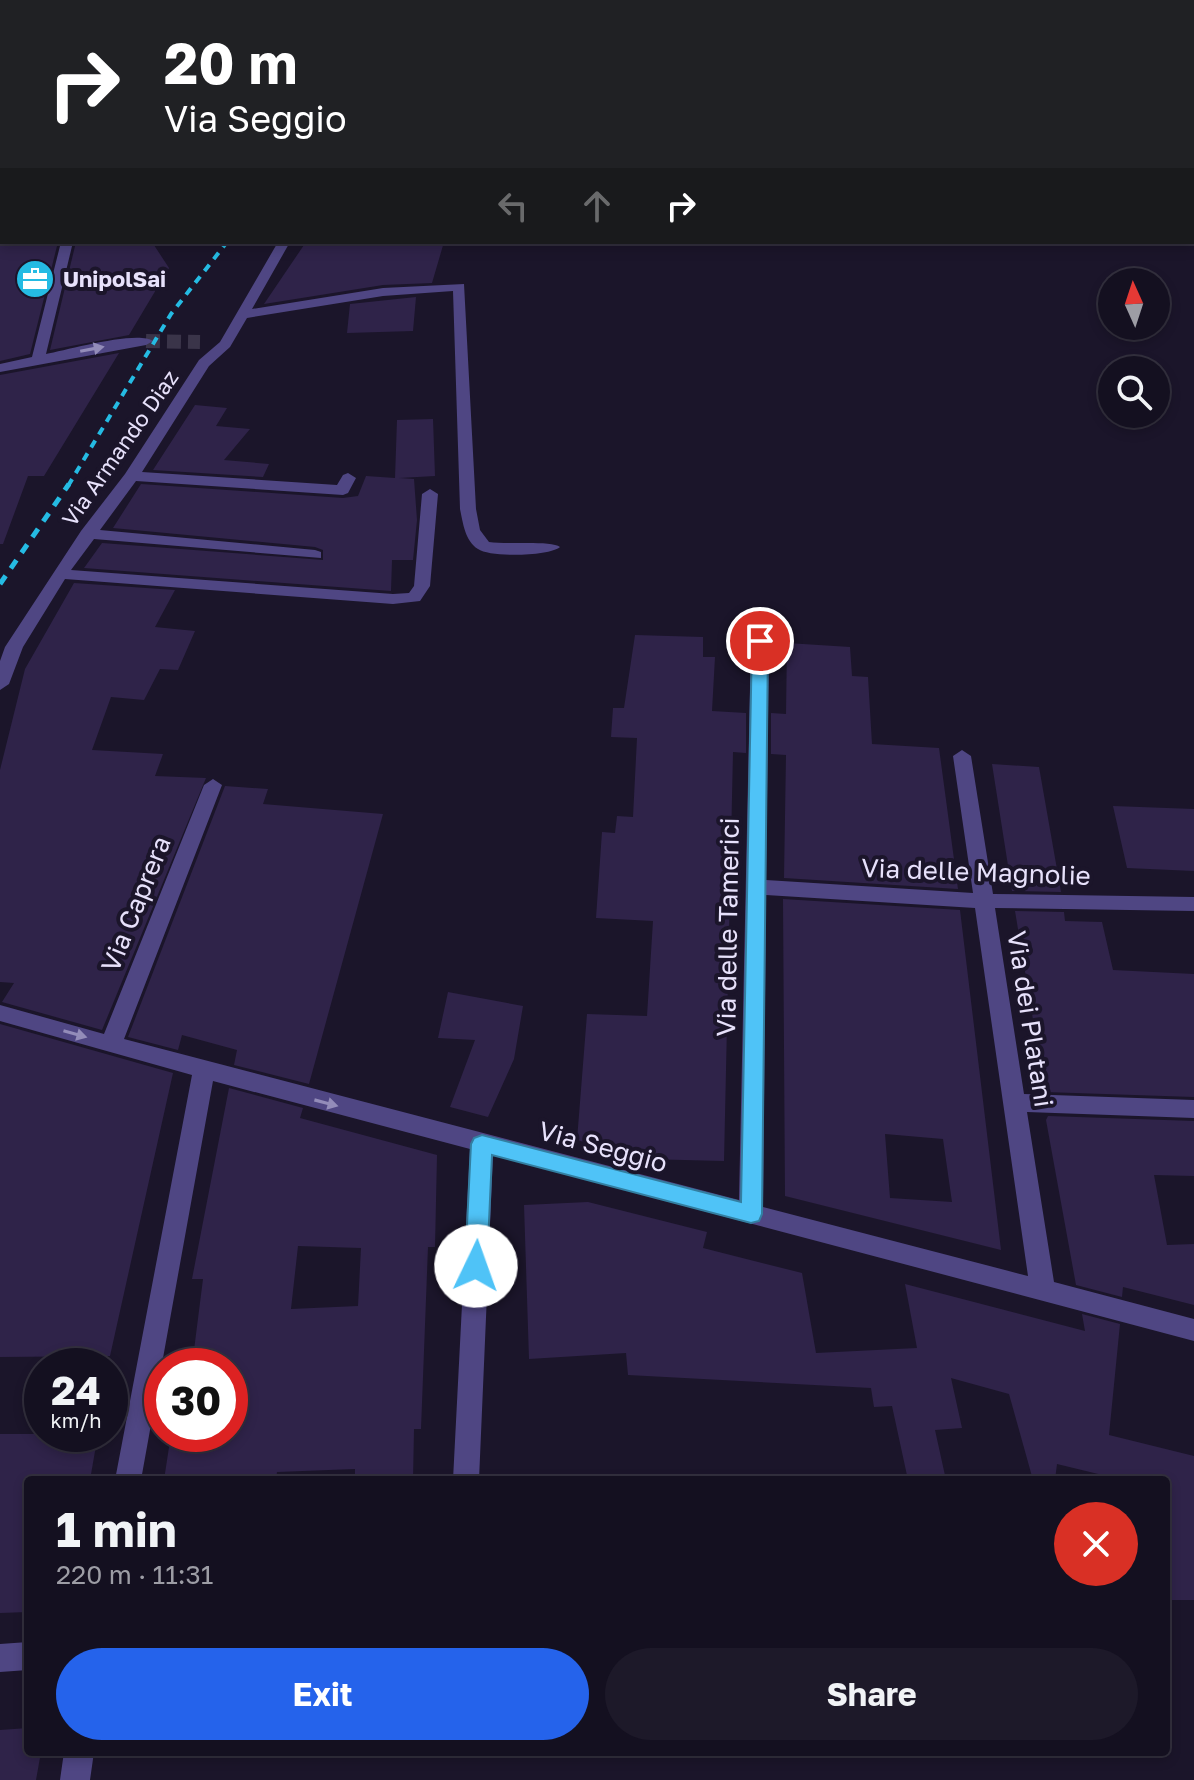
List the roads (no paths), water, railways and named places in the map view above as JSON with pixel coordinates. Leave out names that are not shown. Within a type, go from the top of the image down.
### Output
[{"type":"street","points":[[38,360],[67,244]]},
{"type":"street","name":"Via Armando Diaz","points":[[0,684],[14,647],[60,574],[132,476],[204,363],[225,344],[283,244]]},
{"type":"street","points":[[245,314],[383,292],[459,287],[468,509],[472,531],[484,546],[509,550],[552,547]]},
{"type":"street","points":[[0,368],[146,341]]},
{"type":"street","points":[[200,342],[225,344]]},
{"type":"street","points":[[132,476],[343,490],[348,478]]},
{"type":"street","points":[[60,574],[174,585],[191,582],[393,599],[414,597],[422,586],[430,494]]},
{"type":"street","points":[[87,534],[315,555]]},
{"type":"street","name":"Via delle Tamerici","points":[[751,1214],[760,641]]},
{"type":"street","name":"Via dei Platani","points":[[962,756],[1043,1291]]},
{"type":"street","name":"Via Caprera","points":[[111,1044],[213,785]]},
{"type":"street","name":"Via delle Magnolie","points":[[756,887],[984,901],[1194,904]]},
{"type":"street","name":"Via Seggio","points":[[0,1013],[482,1144],[1194,1330]]},
{"type":"street","points":[[129,1476],[204,1070]]},
{"type":"street","points":[[1015,1103],[1194,1109]]},
{"type":"street","points":[[466,1476],[482,1144]]},
{"type":"street","points":[[0,1658],[24,1656]]},
{"type":"street","points":[[75,1780],[78,1756]]},
{"type":"tunnel","points":[[146,341],[200,342]]},
{"type":"railway","points":[[68,486],[171,314],[225,244]]},
{"type":"railway","points":[[0,584],[69,484]]},
{"type":"place","name":"UnipolSai","points":[[35,279]]}]
